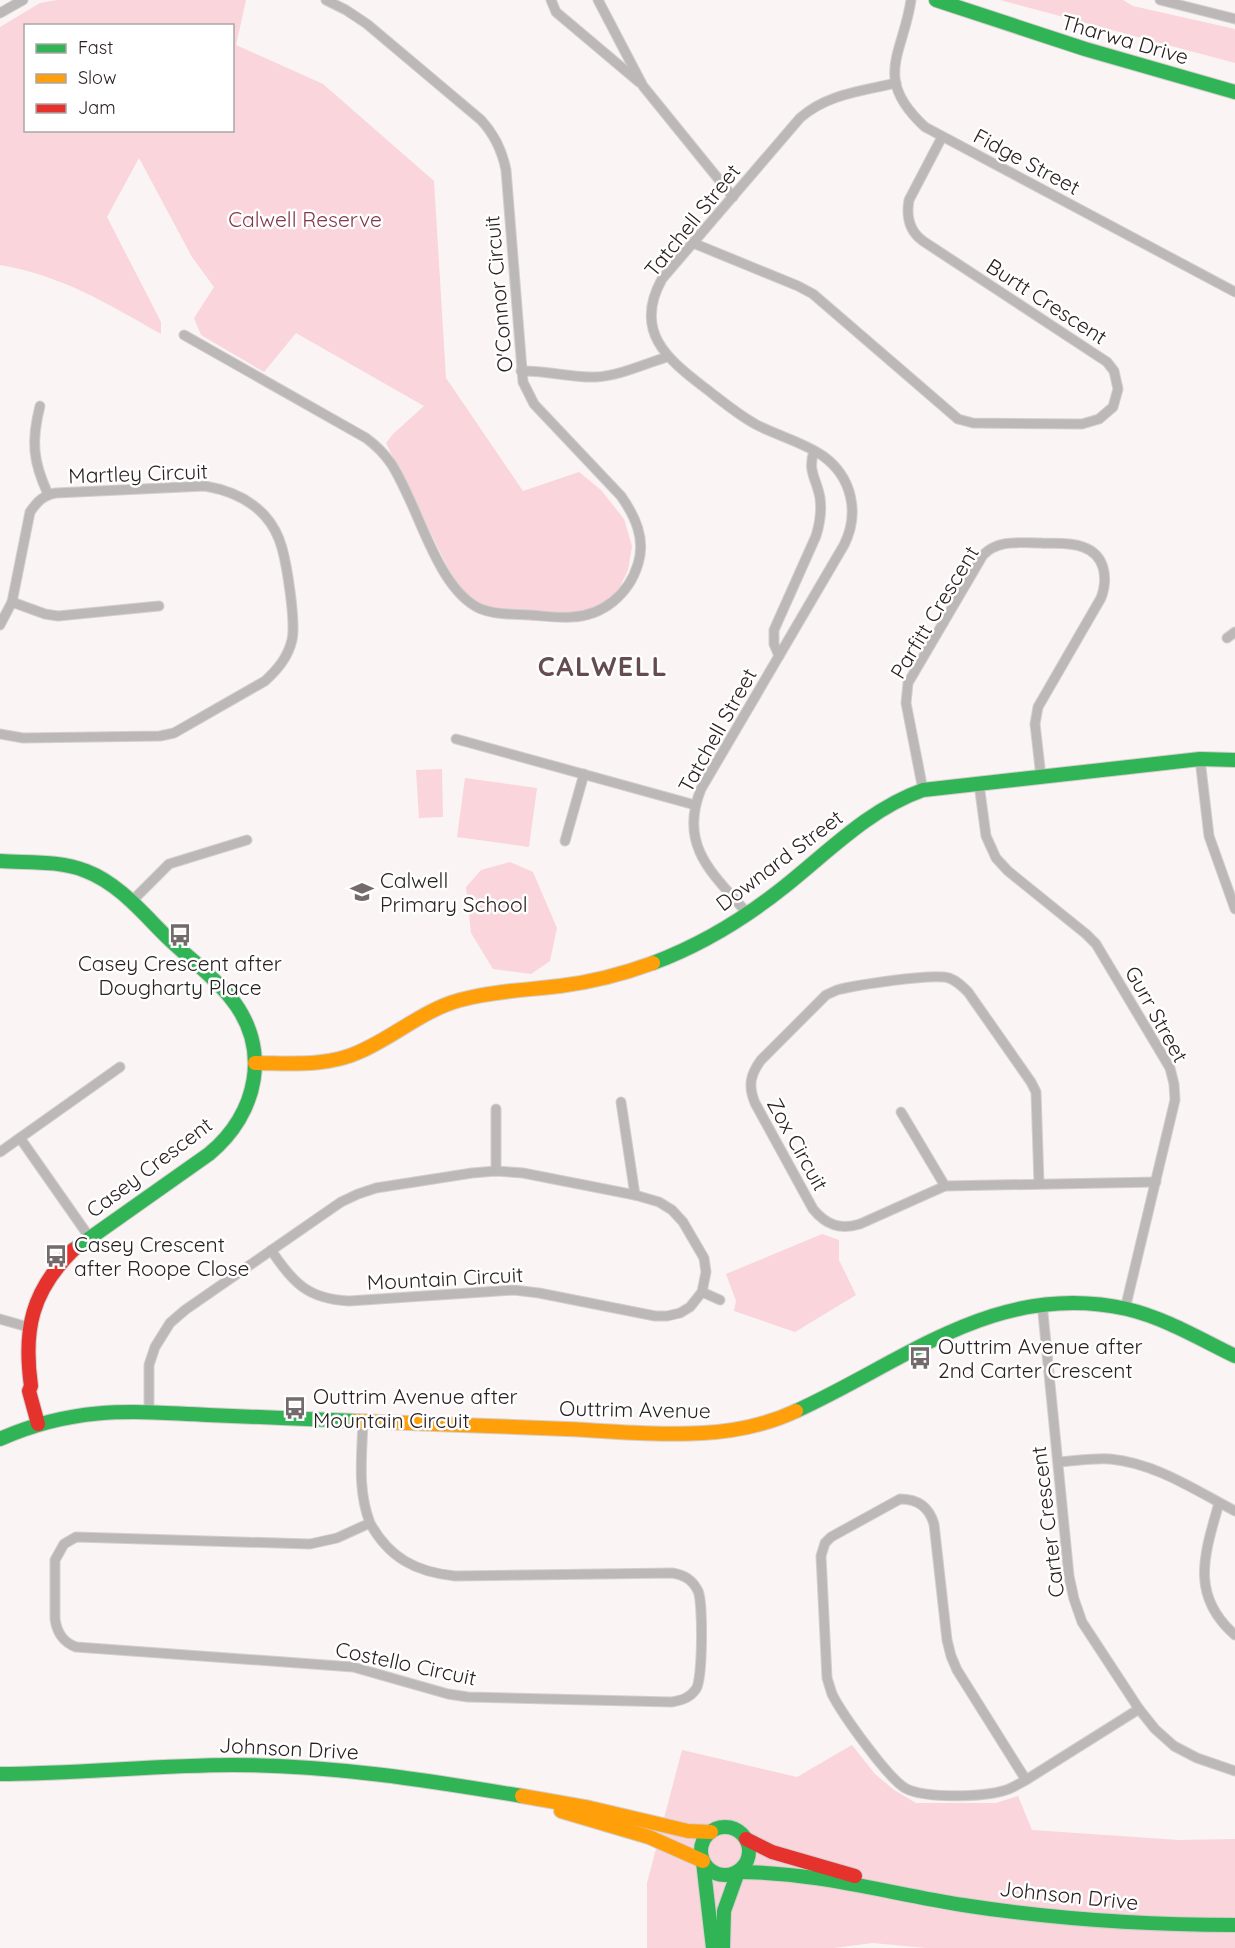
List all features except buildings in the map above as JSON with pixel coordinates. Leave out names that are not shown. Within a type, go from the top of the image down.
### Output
[{"type":"street","points":[[0,13],[23,0]]},
{"type":"street","name":"O'Connor Circuit","points":[[184,335],[380,448],[396,470],[448,581],[465,599],[481,609],[497,614],[566,617],[592,613],[615,600],[632,579],[640,554],[638,527],[632,510],[534,404],[526,390],[521,371],[506,170],[503,154],[496,139],[480,120],[367,24],[326,0]]},
{"type":"street","points":[[551,0],[556,12],[643,86],[733,196]]},
{"type":"street","points":[[598,0],[643,86]]},
{"type":"street","name":"Fidge Street","points":[[911,0],[894,68],[902,100],[912,115],[925,127],[1235,292]]},
{"type":"street","name":"Tharwa Drive","points":[[936,0],[1103,55],[1235,92]]},
{"type":"street","points":[[1160,0],[1193,4],[1235,19]]},
{"type":"street","name":"Tatchell Street","points":[[748,914],[698,851],[692,828],[694,805],[701,789],[844,545],[852,521],[851,495],[845,480],[835,466],[814,451],[738,414],[667,357],[655,335],[651,319],[653,302],[662,279],[800,118],[812,107],[826,100],[896,83]]},
{"type":"street","name":"Burtt Crescent","points":[[693,243],[813,294],[958,419],[973,423],[1082,424],[1100,419],[1113,407],[1118,389],[1116,377],[1107,362],[923,242],[911,229],[907,212],[909,200],[942,137]]},
{"type":"street","points":[[521,371],[540,370],[596,377],[614,374],[667,357]]},
{"type":"street","points":[[40,406],[35,428],[34,451],[39,474],[48,494]]},
{"type":"street","name":"Tatchell Street","points":[[779,656],[774,644],[774,630],[821,520],[820,495],[811,470],[814,451]]},
{"type":"street","name":"Martley Circuit","points":[[0,625],[12,602],[30,512],[37,501],[48,494],[205,486],[233,493],[250,502],[270,523],[282,549],[294,622],[292,639],[278,669],[265,681],[174,733],[160,736],[23,738],[0,734]]},
{"type":"street","name":"Parfitt Crescent","points":[[923,790],[906,703],[908,683],[983,555],[996,546],[1007,543],[1083,546],[1098,557],[1106,574],[1101,598],[1038,707],[1035,724],[1041,777]]},
{"type":"street","points":[[12,602],[45,614],[58,616],[159,606]]},
{"type":"street","points":[[456,739],[694,805]]},
{"type":"street","points":[[1200,759],[1209,836],[1235,909]]},
{"type":"street","name":"Downard Street","points":[[255,1063],[339,1059],[358,1053],[434,1010],[460,1000],[488,994],[574,984],[629,971],[671,956],[748,914],[879,809],[904,796],[923,790],[1200,759],[1235,760]]},
{"type":"street","points":[[565,841],[584,774]]},
{"type":"street","name":"Gurr Street","points":[[980,784],[986,836],[996,858],[1008,871],[1096,944],[1170,1068],[1175,1100],[1125,1309]]},
{"type":"street","points":[[131,902],[169,864],[247,840]]},
{"type":"street","name":"Casey Crescent","points":[[0,861],[77,868],[107,881],[230,997],[248,1026],[254,1048],[253,1084],[248,1105],[238,1124],[225,1140],[209,1154],[64,1258],[50,1275],[34,1305],[28,1327],[27,1353],[32,1386],[29,1391],[42,1423]]},
{"type":"street","name":"Zox Circuit","points":[[1039,1184],[1036,1092],[993,1028],[960,984],[951,978],[934,977],[843,988],[826,995],[760,1060],[754,1069],[750,1080],[754,1103],[813,1209],[831,1225],[848,1227],[860,1224],[945,1186],[1156,1182]]},
{"type":"street","points":[[0,1152],[120,1067]]},
{"type":"street","points":[[621,1102],[635,1195]]},
{"type":"street","points":[[496,1109],[496,1171]]},
{"type":"street","points":[[901,1112],[945,1186]]},
{"type":"street","points":[[20,1138],[90,1238]]},
{"type":"street","points":[[149,1411],[149,1365],[155,1347],[164,1330],[185,1310],[341,1202],[358,1194],[397,1185],[496,1171],[523,1173],[635,1195],[659,1202],[672,1210],[683,1222],[704,1258],[706,1279],[702,1292],[720,1300]]},
{"type":"street","name":"Mountain Circuit","points":[[272,1250],[296,1282],[316,1296],[332,1300],[349,1301],[514,1290],[655,1316],[667,1316],[680,1313],[690,1307],[702,1292]]},
{"type":"street","name":"Outtrim Avenue","points":[[0,1439],[42,1423],[101,1412],[149,1411],[681,1434],[731,1431],[763,1424],[795,1412],[964,1324],[994,1312],[1042,1303],[1084,1302],[1125,1309],[1165,1322],[1235,1356]]},
{"type":"street","name":"Carter Crescent","points":[[1042,1303],[1069,1576],[1077,1611],[1093,1642],[1155,1729],[1174,1746],[1197,1758],[1235,1771]]},
{"type":"street","points":[[0,1319],[28,1327]]},
{"type":"street","name":"Costello Circuit","points":[[363,1420],[360,1487],[363,1506],[370,1523],[386,1546],[400,1559],[435,1574],[672,1573],[686,1577],[694,1584],[700,1597],[701,1673],[698,1686],[689,1696],[672,1702],[468,1697],[448,1694],[353,1667],[76,1647],[64,1640],[56,1628],[56,1560],[64,1544],[76,1537],[310,1544],[337,1538],[370,1523]]},
{"type":"street","points":[[1058,1462],[1097,1459],[1133,1463],[1155,1470],[1235,1511]]},
{"type":"street","points":[[1026,1780],[957,1670],[951,1656],[947,1640],[934,1524],[929,1511],[918,1502],[900,1499],[831,1537],[825,1543],[821,1556],[827,1677],[835,1701],[891,1777],[915,1793],[933,1796],[991,1794],[1007,1790],[1026,1780],[1139,1709]]},
{"type":"street","points":[[1219,1503],[1205,1554],[1205,1584],[1215,1611],[1235,1635]]},
{"type":"street","name":"Johnson Drive","points":[[0,1774],[52,1774],[167,1766],[300,1767],[433,1781],[607,1811],[688,1831],[711,1832]]},
{"type":"street","name":"Johnson Drive","points":[[0,1785],[52,1774]]},
{"type":"street","name":"Johnson Drive","points":[[521,1797],[649,1837],[703,1862]]},
{"type":"street","points":[[712,1948],[701,1847],[706,1836],[711,1832],[728,1827],[739,1831],[746,1839],[749,1846],[749,1858],[738,1872],[724,1911],[723,1948]]},
{"type":"street","name":"Johnson Drive","points":[[746,1839],[772,1852],[862,1878],[901,1893]]},
{"type":"street","points":[[703,1862],[717,1874],[728,1876],[738,1872]]},
{"type":"street","name":"Johnson Drive","points":[[738,1872],[788,1872],[962,1905],[1079,1920],[1171,1926],[1235,1924]]},
{"type":"green space","name":"Calwell Reserve","points":[[57,0],[246,0],[236,45],[323,84],[434,181],[446,378],[523,491],[579,472],[601,490],[624,519],[632,546],[628,570],[617,593],[595,609],[569,614],[489,609],[458,588],[386,443],[424,406],[296,333],[264,372],[201,335],[194,318],[214,287],[192,257],[139,158],[107,217],[161,322],[161,334],[103,301],[64,283],[0,265],[0,27],[40,3]]},
{"type":"green space","points":[[1000,0],[1123,0],[1133,6],[1235,29],[1235,63]]},
{"type":"green space","points":[[442,769],[443,817],[419,818],[416,770]]},
{"type":"green space","points":[[465,778],[537,788],[529,847],[457,837]]},
{"type":"green space","points":[[510,862],[533,872],[557,928],[550,961],[531,974],[493,969],[471,933],[466,887],[481,870]]},
{"type":"green space","points":[[822,1234],[839,1240],[839,1260],[856,1295],[795,1332],[734,1311],[736,1301],[726,1274]]},
{"type":"green space","points":[[852,1745],[875,1774],[894,1790],[916,1803],[996,1803],[1018,1796],[1032,1830],[1179,1840],[1235,1839],[1235,1948],[926,1948],[873,1943],[834,1948],[647,1948],[647,1883],[682,1750],[797,1777]]},
{"type":"traffic: fast","points":[[936,0],[1085,49],[1235,92]]},
{"type":"traffic: fast","points":[[653,963],[688,948],[738,920],[784,887],[867,820],[903,798],[923,790],[1200,759],[1235,760]]},
{"type":"traffic: fast","points":[[0,861],[76,867],[110,884],[131,901],[223,989],[243,1017],[251,1037],[255,1059],[254,1080],[239,1120],[226,1138],[209,1154],[73,1250]]},
{"type":"traffic: fast","points":[[796,1411],[954,1330],[994,1315],[1036,1306],[1080,1303],[1127,1309],[1169,1323],[1235,1356]]},
{"type":"traffic: fast","points":[[0,1439],[53,1421],[103,1413],[153,1412],[356,1421]]},
{"type":"traffic: fast","points":[[0,1774],[204,1765],[270,1766],[378,1775],[522,1796]]},
{"type":"traffic: fast","points":[[720,1827],[730,1827],[742,1834],[749,1846],[749,1851],[749,1856],[742,1868],[730,1875],[720,1875],[705,1864],[701,1856],[701,1846],[712,1831],[720,1827]]},
{"type":"traffic: fast","points":[[703,1862],[713,1948]]},
{"type":"traffic: fast","points":[[723,1948],[724,1911],[738,1872]]},
{"type":"traffic: fast","points":[[738,1872],[823,1879],[963,1905],[1031,1914],[1167,1924],[1235,1925]]},
{"type":"traffic: slow","points":[[255,1063],[308,1063],[347,1057],[372,1046],[446,1004],[497,993],[584,982],[653,963]]},
{"type":"traffic: slow","points":[[356,1421],[682,1434],[740,1429],[769,1422],[796,1411]]},
{"type":"traffic: slow","points":[[522,1796],[590,1808],[688,1831],[711,1832]]},
{"type":"traffic: slow","points":[[561,1811],[649,1837],[703,1861]]},
{"type":"traffic: jam","points":[[38,1424],[29,1391],[31,1386],[28,1346],[30,1329],[34,1312],[48,1281],[73,1250]]},
{"type":"traffic: jam","points":[[746,1839],[772,1852],[855,1876]]},
{"type":"place","name":"Calwell Primary School","points":[[362,892]]},
{"type":"place","name":"Casey Crescent after Dougharty Place","points":[[180,935]]},
{"type":"place","name":"Casey Crescent after Roope Close","points":[[56,1256]]},
{"type":"place","name":"Outtrim Avenue after 2nd Carter Crescent","points":[[920,1358]]},
{"type":"place","name":"Outtrim Avenue after Mountain Circuit","points":[[295,1408]]},
{"type":"district","name":"CALWELL","points":[[603,666]]}]
